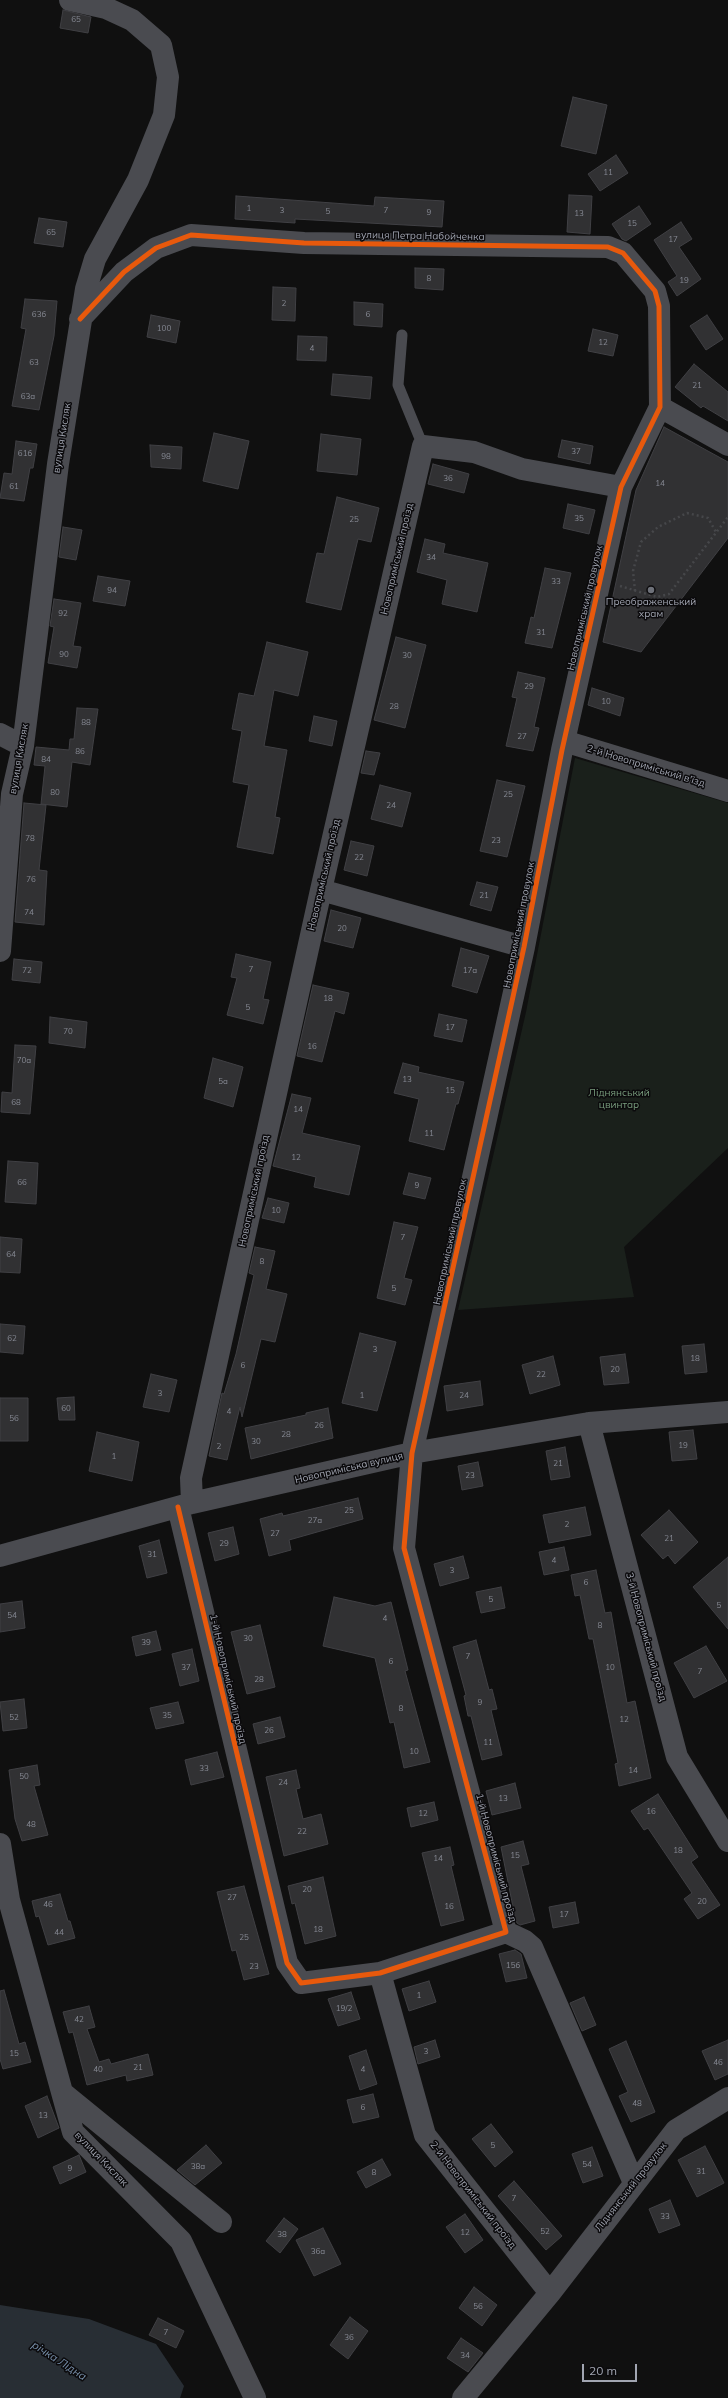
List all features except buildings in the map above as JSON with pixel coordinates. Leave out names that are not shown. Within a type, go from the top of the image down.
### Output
[{"type":"street","name":"вулиця Кисляк","points":[[0,951],[12,794],[22,746],[58,464],[80,319],[86,289],[95,259],[138,180],[164,115],[168,77],[161,45],[132,20],[106,8],[70,0]]},
{"type":"street","name":"вулиця Петра Набойченка","points":[[80,319],[124,272],[156,248],[191,234],[304,243],[608,247],[623,253],[654,291],[659,306],[660,407]]},
{"type":"street","points":[[660,407],[728,445]]},
{"type":"street","name":"Новоприміський провулок","points":[[412,1453],[524,947],[564,741],[621,487],[660,407]]},
{"type":"street","points":[[423,446],[474,452],[522,469],[621,487]]},
{"type":"street","name":"Новоприміський проїзд","points":[[185,1505],[321,890],[423,446]]},
{"type":"street","points":[[0,734],[22,746]]},
{"type":"street","name":"2-й Новоприміський в'їзд","points":[[564,741],[728,791]]},
{"type":"street","points":[[321,890],[524,947]]},
{"type":"street","name":"Новоприміська вулиця","points":[[0,1556],[185,1505],[412,1453],[589,1423],[728,1412]]},
{"type":"street","name":"3-й Новоприміський проїзд","points":[[589,1423],[677,1756],[720,1812],[728,1841]]},
{"type":"street","name":"1-й Новоприміський проїзд","points":[[412,1453],[404,1548],[506,1932]]},
{"type":"street","name":"1-й Новоприміський проїзд","points":[[185,1505],[287,1963],[301,1983],[380,1973],[506,1932],[525,1941],[532,1947],[634,2183]]},
{"type":"street","name":"вулиця Кисляк","points":[[0,1844],[9,1900],[64,2094],[73,2132],[181,2241],[255,2398]]},
{"type":"street","name":"2-й Новоприміський проїзд","points":[[380,1973],[425,2135],[550,2292]]},
{"type":"street","points":[[64,2094],[221,2222]]},
{"type":"street","name":"Ліднянський провулок","points":[[463,2398],[550,2292],[676,2130],[728,2098]]},
{"type":"lane","points":[[402,335],[398,385],[423,446]]},
{"type":"path","points":[[635,591],[632,571],[642,542],[658,527],[687,513],[708,518],[716,532]]},
{"type":"path","points":[[600,581],[657,597],[669,594],[728,517]]},
{"type":"green space","name":"Ліднянський цвинтар","points":[[575,758],[728,803],[728,1148],[624,1247],[634,1297],[458,1310],[526,1012]]},
{"type":"water","name":"річка Лідна","points":[[0,2305],[89,2319],[156,2344],[184,2386],[180,2398],[0,2398]]},
{"type":"cycle path","points":[[80,319],[124,272],[156,248],[191,235],[304,243],[608,247],[623,253],[655,291],[659,306],[660,407],[621,487],[562,750],[524,947],[412,1453],[404,1548],[506,1932],[380,1973],[301,1983],[287,1963],[178,1507]]},
{"type":"place","name":"Преображенський храм","points":[[651,590]]}]
